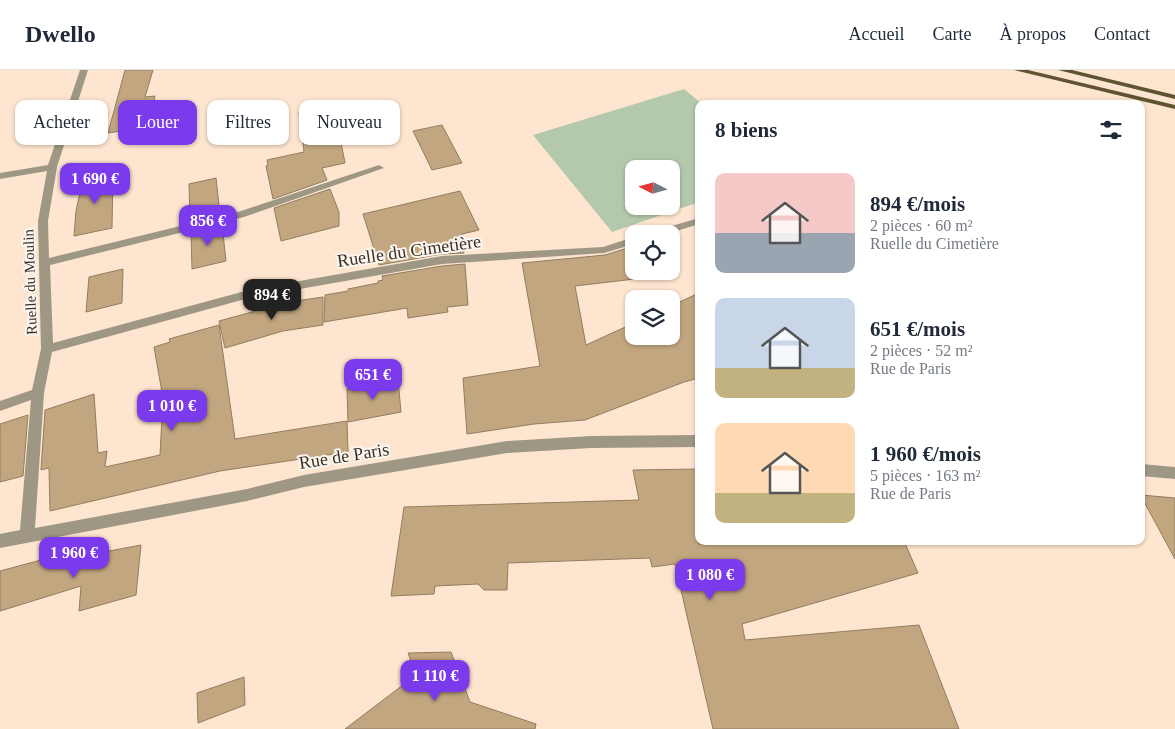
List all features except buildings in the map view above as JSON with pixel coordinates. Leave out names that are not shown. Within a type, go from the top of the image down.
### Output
[{"type":"main road","points":[[1018,70],[1175,107]]},
{"type":"main road","points":[[1062,70],[1175,97]]},
{"type":"street","name":"Ruelle du Moulin","points":[[27,536],[38,393],[47,349],[43,221],[52,167],[84,70]]},
{"type":"street","points":[[0,176],[52,167]]},
{"type":"street","points":[[44,263],[241,215],[379,168]]},
{"type":"street","points":[[680,227],[695,222]]},
{"type":"street","name":"Ruelle du Cimetière","points":[[47,349],[249,294],[442,260],[604,250],[625,243]]},
{"type":"street","points":[[0,406],[38,393]]},
{"type":"street","name":"Rue de Paris","points":[[0,541],[247,495],[304,481],[507,447],[591,442],[695,441]]},
{"type":"street","points":[[1145,470],[1175,473]]},
{"type":"green space","points":[[684,89],[697,100],[695,100],[695,203],[680,209],[680,160],[625,160],[625,215],[661,215],[632,225],[625,225],[625,228],[612,232],[533,135]]}]
